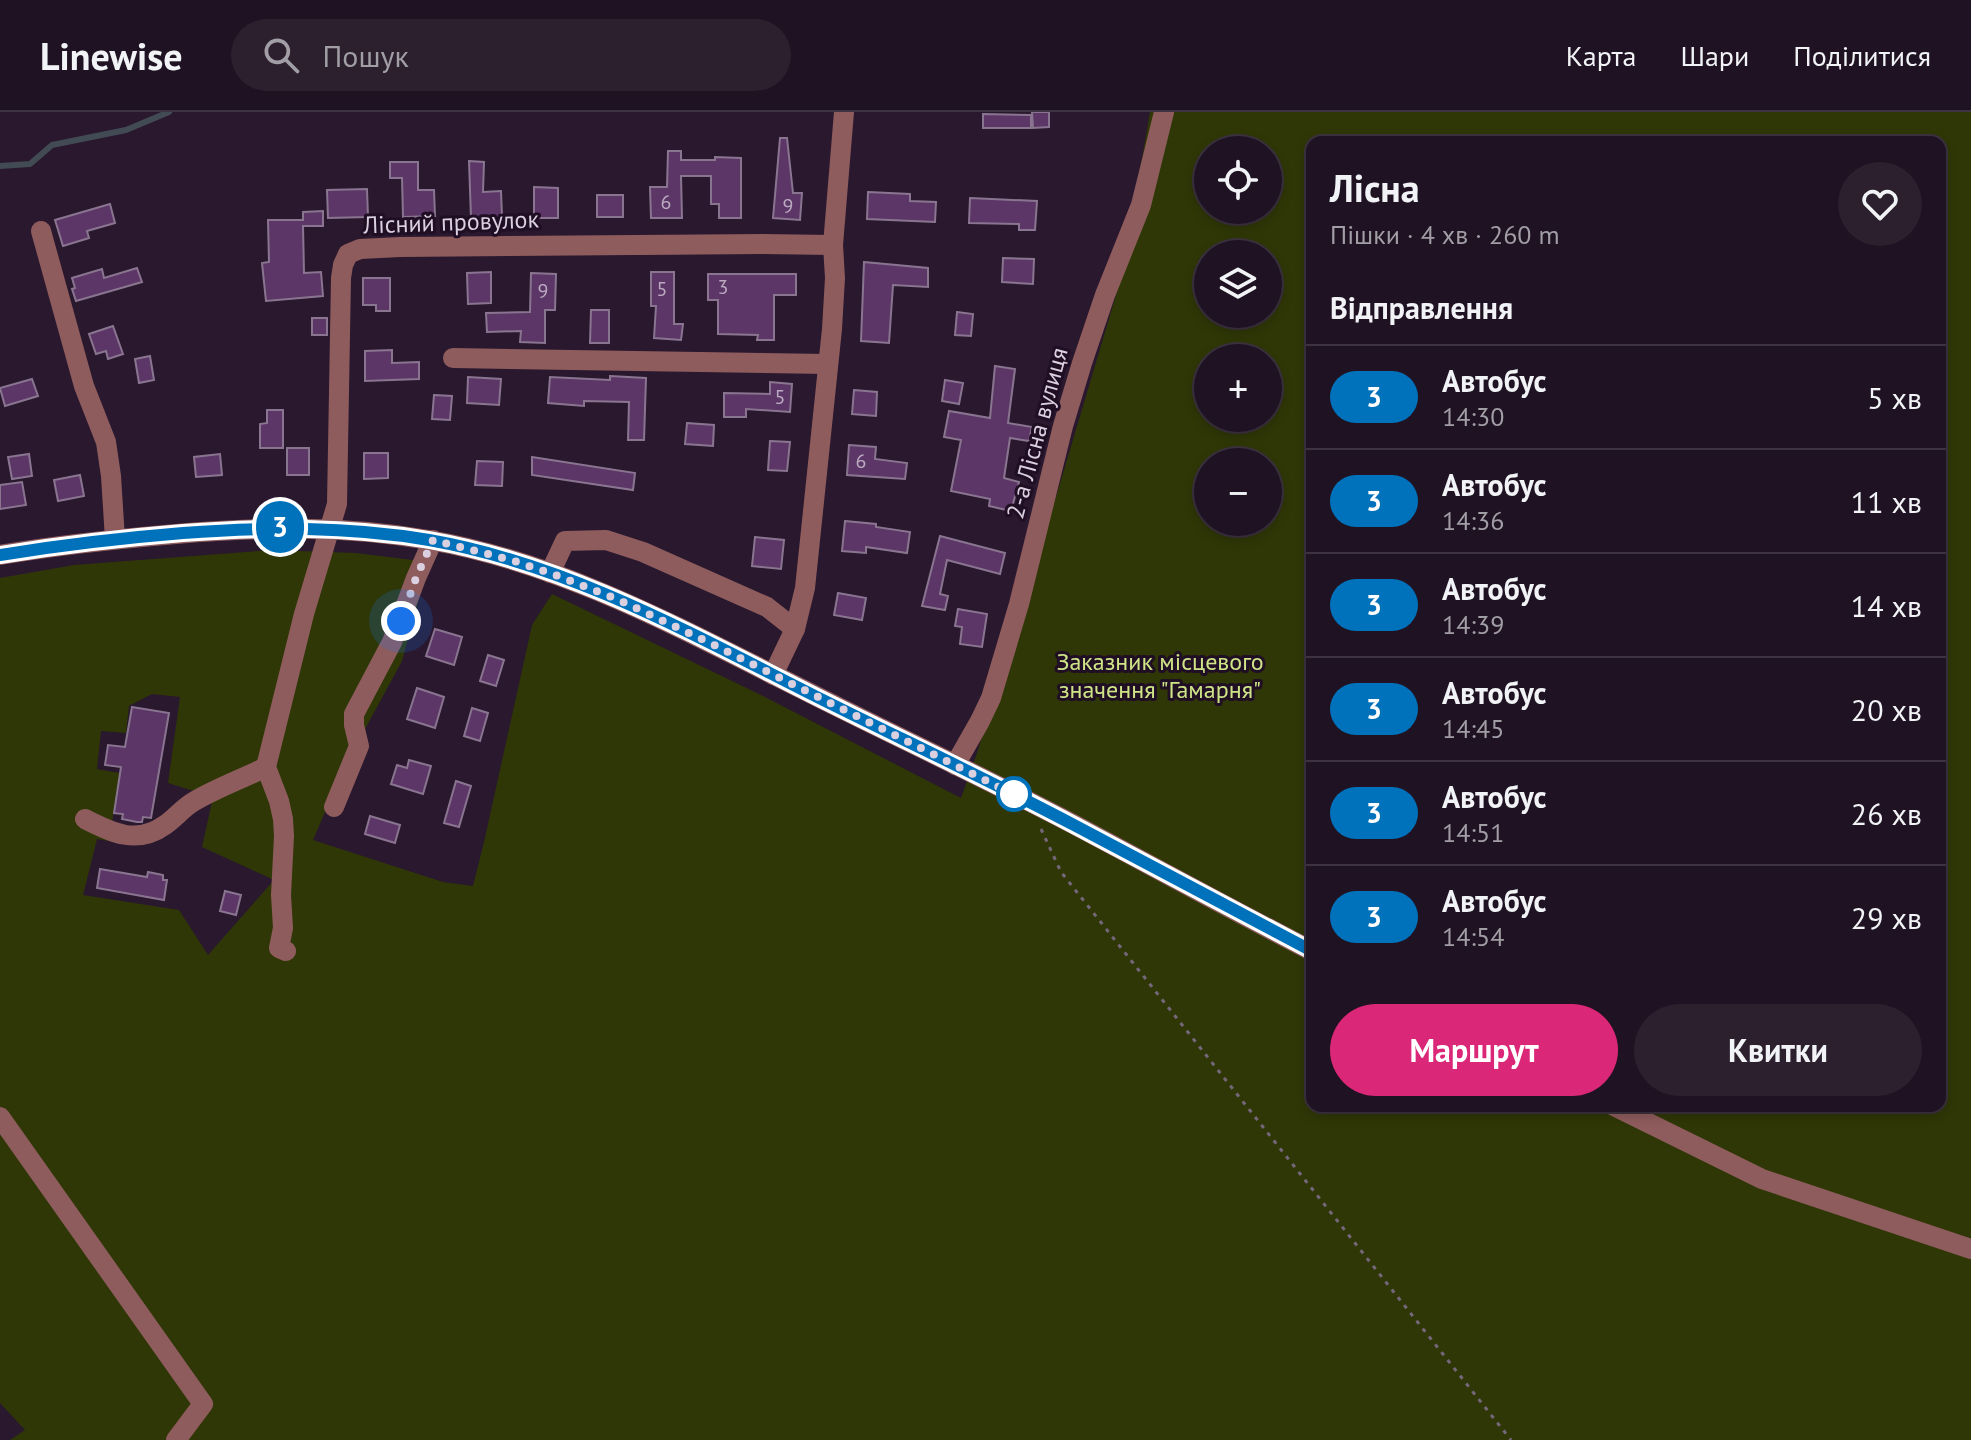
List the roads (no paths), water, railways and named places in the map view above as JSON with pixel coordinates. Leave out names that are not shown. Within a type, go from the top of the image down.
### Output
[{"type":"street","points":[[773,675],[795,629],[805,588],[828,364],[835,278],[833,245],[844,112]]},
{"type":"street","name":"2-а Лісна вулиця","points":[[955,765],[991,698],[1019,604],[1078,376],[1108,287],[1141,205],[1164,112]]},
{"type":"street","points":[[41,231],[84,386],[106,442],[115,539]]},
{"type":"street","name":"Лісний провулок","points":[[330,529],[338,491],[341,278],[345,259],[352,252],[373,248],[464,246],[833,245]]},
{"type":"street","points":[[453,358],[828,364]]},
{"type":"street","points":[[0,555],[115,539],[265,528],[330,529],[433,540],[550,573],[655,616],[1029,802],[1306,948]]},
{"type":"street","points":[[286,951],[279,948],[283,928],[283,819],[266,767],[304,614],[330,529]]},
{"type":"street","points":[[334,807],[359,746],[354,714],[392,642],[433,540]]},
{"type":"street","points":[[550,573],[565,541],[606,540],[643,552],[767,607],[795,629]]},
{"type":"street","points":[[85,819],[128,837],[148,834],[198,799],[266,767]]},
{"type":"street","points":[[1626,1112],[1762,1179],[1971,1249]]},
{"type":"street","points":[[0,1117],[203,1404],[176,1440]]},
{"type":"waterway","points":[[0,166],[30,164],[52,145],[126,130],[169,112]]},
{"type":"park label","name":"Заказник місцевого значення \"Гамарня\"","points":[[1160,675]]}]
